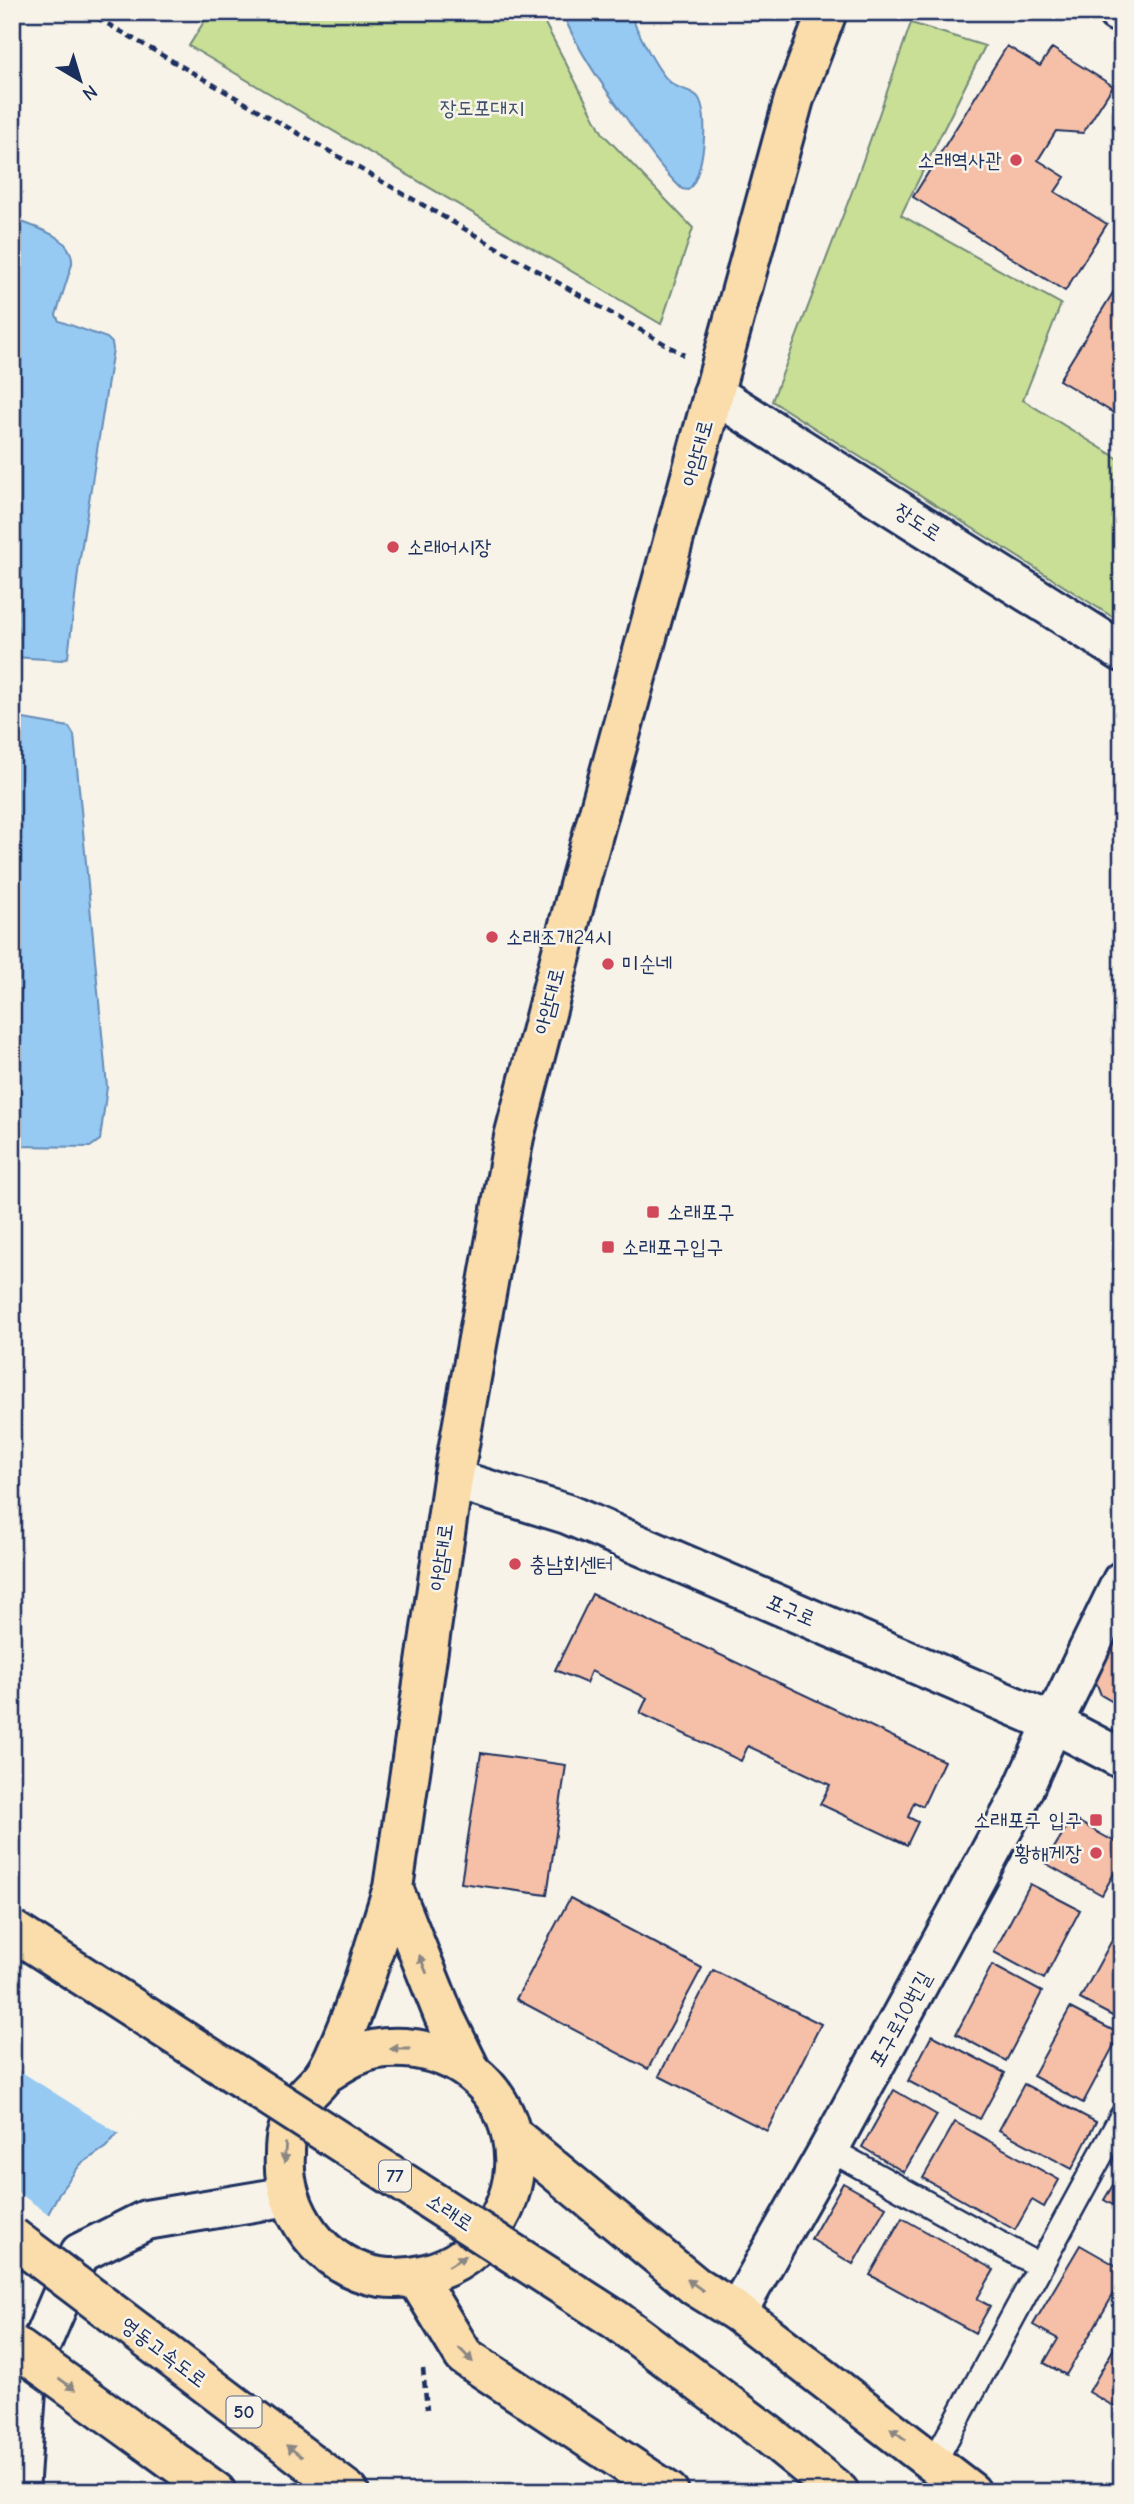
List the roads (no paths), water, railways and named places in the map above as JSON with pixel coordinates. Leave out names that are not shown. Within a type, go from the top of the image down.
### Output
[{"type":"main road","name":"아암대로","points":[[326,2073],[362,1986],[393,1888],[453,1479],[514,1138],[581,878],[794,99],[827,12]]},
{"type":"main road","points":[[393,1888],[444,2016],[471,2071],[497,2099],[512,2135],[514,2174],[504,2212],[482,2243],[453,2265],[416,2277],[379,2277],[343,2264],[314,2241],[293,2210],[289,2196],[284,2174],[286,2136],[301,2101],[326,2073],[360,2053],[398,2047],[437,2053],[471,2071]]},
{"type":"main road","name":"소래로","points":[[12,1930],[616,2320],[769,2435],[839,2492]]},
{"type":"main road","points":[[512,2135],[695,2286],[737,2312],[971,2492]]},
{"type":"main road","name":"영동고속도로","points":[[12,2236],[349,2492]]},
{"type":"main road","points":[[416,2277],[464,2356],[669,2492]]},
{"type":"main road","points":[[12,2344],[216,2492]]},
{"type":"street","name":"장도로","points":[[716,384],[1122,652]]},
{"type":"street","name":"포구로","points":[[453,1479],[567,1514],[1053,1723],[1122,1759]]},
{"type":"street","name":"포구로10번길","points":[[737,2312],[1018,1801],[1122,1581]]},
{"type":"street","points":[[19,2492],[27,2377],[80,2253],[146,2220],[289,2196]]},
{"type":"lane","points":[[934,2462],[1122,2116]]},
{"type":"lane","points":[[829,2149],[1040,2266]]},
{"type":"water","points":[[562,12],[629,12],[647,49],[665,77],[673,85],[698,97],[704,116],[704,145],[698,172],[688,190],[682,189],[674,181],[644,144],[590,65]]},
{"type":"water","points":[[12,218],[51,234],[67,246],[72,264],[56,315],[59,321],[107,338],[113,349],[79,564],[68,657],[62,660],[12,657]]},
{"type":"water","points":[[12,717],[69,727],[74,735],[107,1087],[100,1140],[90,1147],[12,1146]]},
{"type":"water","points":[[12,1872],[126,2124],[106,2147],[80,2165],[59,2193],[44,2222],[12,2335]]},
{"type":"place","name":"소래역사관","points":[[1016,160]]},
{"type":"place","name":"소래어시장","points":[[393,547]]},
{"type":"place","name":"소래조개24시","points":[[492,937]]},
{"type":"place","name":"미순네","points":[[608,964]]},
{"type":"place","name":"소래포구","points":[[653,1212]]},
{"type":"place","name":"소래포구입구","points":[[608,1247]]},
{"type":"place","name":"충남회센터","points":[[515,1564]]},
{"type":"place","name":"소래포구 입구","points":[[1096,1820]]},
{"type":"place","name":"황해게장","points":[[1096,1853]]},
{"type":"park label","name":"장도포대지","points":[[482,108]]}]
